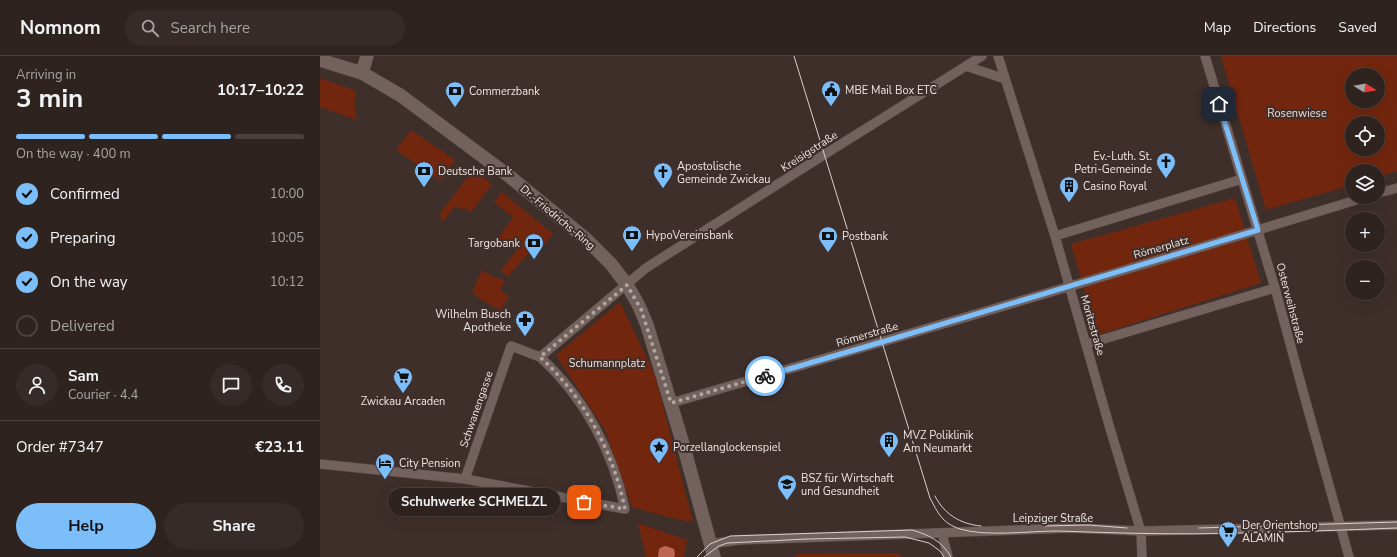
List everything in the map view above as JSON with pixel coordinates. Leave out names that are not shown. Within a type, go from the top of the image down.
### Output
[{"type":"main road","points":[[362,73],[367,56]]},
{"type":"main road","name":"Dr.-Friedrichs-Ring","points":[[320,60],[362,73],[400,95],[509,176],[586,239],[611,264],[627,285],[645,320],[671,403],[714,557]]},
{"type":"street","name":"Kreisigstraße","points":[[627,285],[646,268],[982,56]]},
{"type":"street","name":"Moritzstraße","points":[[998,56],[1055,236],[1141,531],[1142,557]]},
{"type":"street","name":"Osterweihstraße","points":[[1205,56],[1275,288],[1349,557]]},
{"type":"street","points":[[966,66],[1005,79]]},
{"type":"street","points":[[1055,236],[1242,179]]},
{"type":"street","points":[[1385,191],[1397,188]]},
{"type":"street","name":"Römerplatz","points":[[1070,287],[1345,203]]},
{"type":"street","points":[[320,464],[465,479],[625,509],[622,492],[615,472],[598,433],[579,401],[555,371],[540,357],[627,285]]},
{"type":"street","name":"Römerstraße","points":[[671,403],[1070,287]]},
{"type":"street","points":[[1087,344],[1275,288]]},
{"type":"street","name":"Schwanengasse","points":[[465,479],[511,346],[540,357]]},
{"type":"street","name":"Leipziger Straße","points":[[710,544],[739,540],[1072,528],[1141,531],[1397,525]]},
{"type":"street","points":[[942,532],[948,557]]},
{"type":"green space","name":"Rosenwiese","points":[[1221,56],[1397,56],[1397,171],[1385,175],[1385,164],[1345,164],[1345,187],[1266,210]]},
{"type":"green space","points":[[320,78],[356,91],[355,112],[357,120],[320,107]]},
{"type":"green space","points":[[411,130],[455,160],[441,181],[396,150]]},
{"type":"green space","points":[[473,170],[492,184],[469,215],[469,211],[466,208],[462,210],[456,205],[442,223],[440,213]]},
{"type":"green space","points":[[502,192],[553,234],[537,252],[533,249],[507,277],[501,270],[516,251],[498,238],[513,217],[494,202]]},
{"type":"green space","points":[[1235,198],[1261,283],[1097,335],[1071,244]]},
{"type":"green space","points":[[482,270],[498,279],[499,277],[505,283],[500,289],[509,297],[500,310],[480,299],[472,292]]},
{"type":"green space","name":"Schumannplatz","points":[[620,302],[655,375],[693,522],[671,518],[632,507],[605,430],[556,355]]},
{"type":"green space","points":[[638,523],[687,540],[684,557],[646,557]]},
{"type":"green space","points":[[900,553],[901,557],[796,557],[796,554]]},
{"type":"shaded area","points":[[666,546],[674,549],[674,557],[658,557],[659,549]]},
{"type":"tram line","points":[[794,56],[930,498],[938,513],[945,521],[960,529],[982,533],[1057,531],[1148,534],[1216,534],[1397,528]]},
{"type":"tram line","points":[[935,496],[943,508],[954,517],[966,523],[981,526]]},
{"type":"tram line","points":[[1199,528],[1397,522]]},
{"type":"tram line","points":[[1045,526],[1088,525],[1127,528]]},
{"type":"tram line","points":[[697,557],[710,544],[730,536],[912,530],[934,539],[944,547],[951,557]]},
{"type":"tram line","points":[[704,557],[719,546],[727,543],[807,539],[905,537],[929,543],[940,551],[944,557]]},
{"type":"way so far","points":[[584,502],[625,509],[622,492],[610,459],[598,433],[583,407],[555,371],[540,357],[627,285],[641,309],[671,403],[765,376]]},
{"type":"place","name":"MBE Mail Box ETC","points":[[831,107]]},
{"type":"place","name":"Commerzbank","points":[[455,108]]},
{"type":"place","name":"Ev.-Luth. St. Petri-Gemeinde","points":[[1166,179]]},
{"type":"place","name":"Deutsche Bank","points":[[424,188]]},
{"type":"place","name":"Apostolische Gemeinde Zwickau","points":[[663,189]]},
{"type":"place","name":"Casino Royal","points":[[1069,203]]},
{"type":"place","name":"HypoVereinsbank","points":[[632,252]]},
{"type":"place","name":"Postbank","points":[[828,253]]},
{"type":"place","name":"Targobank","points":[[534,260]]},
{"type":"place","name":"Wilhelm Busch Apotheke","points":[[525,337]]},
{"type":"place","name":"Zwickau Arcaden","points":[[403,394]]},
{"type":"place","name":"MVZ Poliklinik Am Neumarkt","points":[[889,458]]},
{"type":"place","name":"Porzellanglockenspiel","points":[[659,464]]},
{"type":"place","name":"City Pension","points":[[385,480]]},
{"type":"place","name":"BSZ für Wirtschaft und Gesundheit","points":[[787,501]]},
{"type":"place","name":"Schuhwerke SCHMELZL","points":[[584,502]]},
{"type":"place","name":"Der Orientshop ALAMIN","points":[[1228,548]]},
{"type":"route","points":[[765,376],[1070,287],[1258,230],[1219,104]]}]
